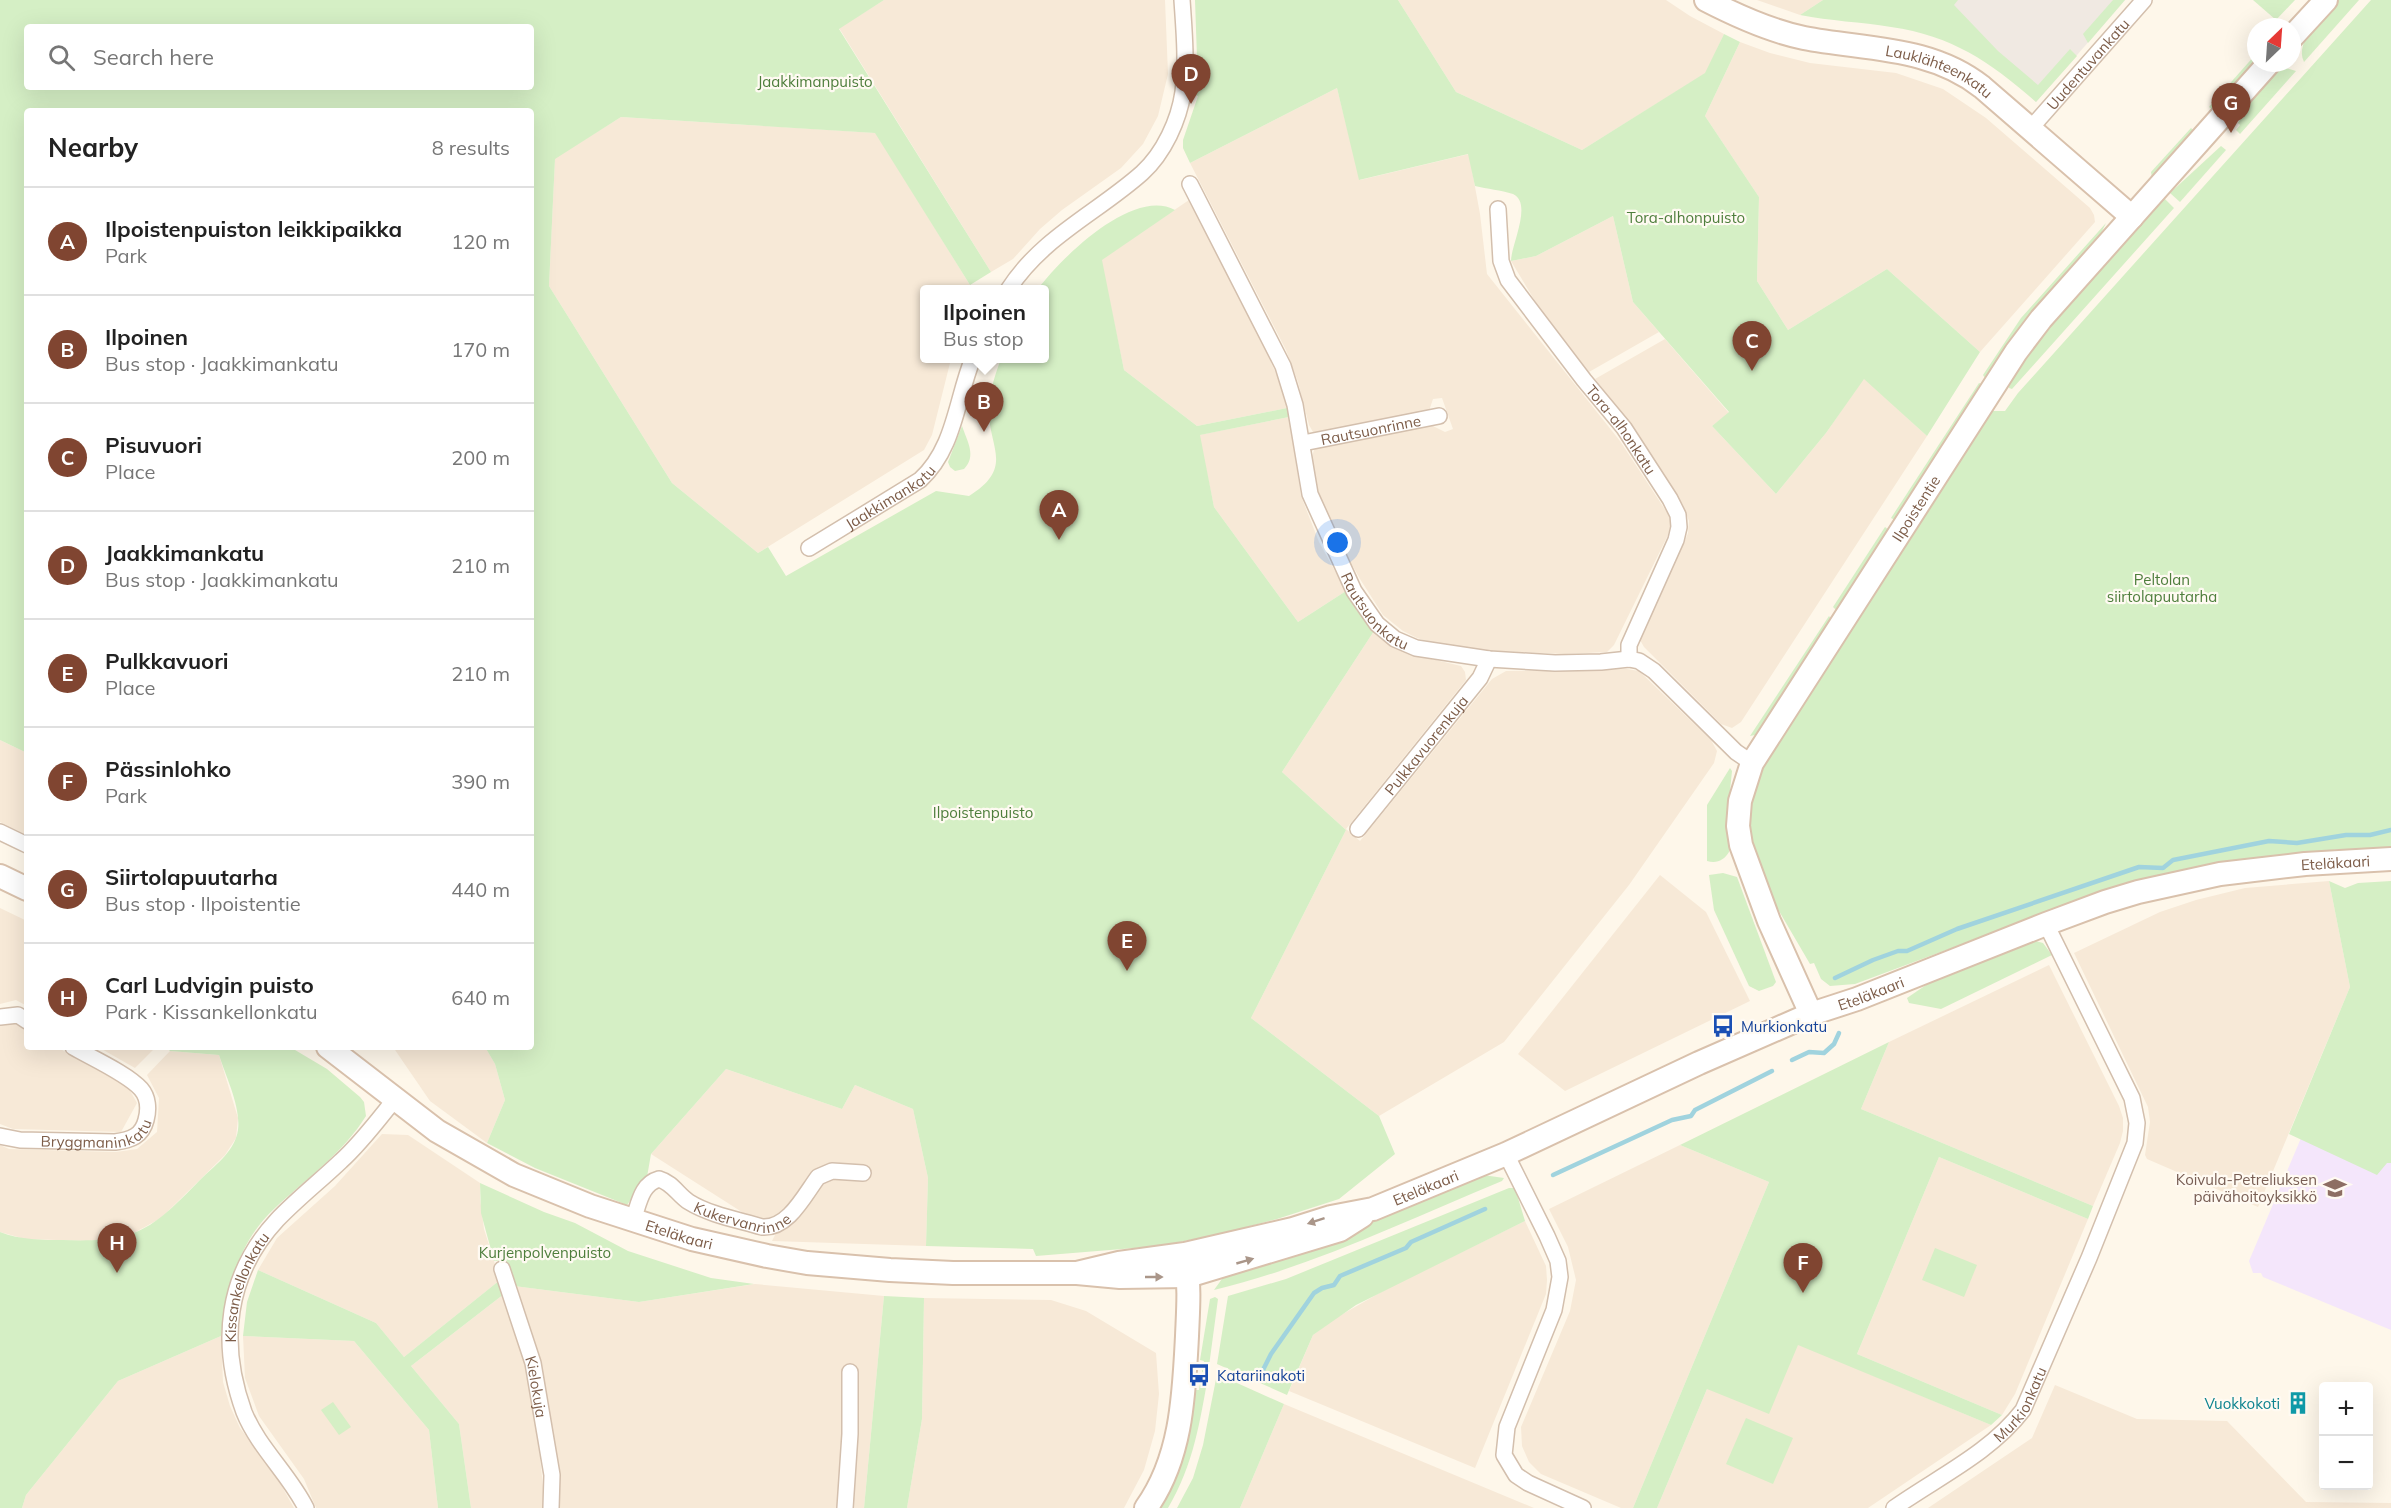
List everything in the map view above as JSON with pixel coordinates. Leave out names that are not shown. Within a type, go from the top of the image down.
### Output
[{"type":"main road","name":"Lauklähteenkatu","points":[[1706,0],[1749,21],[1793,35],[1905,52],[1956,70],[1982,87],[2132,217]]},
{"type":"main road","points":[[2301,27],[2326,0]]},
{"type":"main road","name":"Ilpoistentie","points":[[1811,1014],[1769,921],[1741,845],[1738,826],[1740,801],[1752,763],[2016,351],[2041,319],[2261,72]]},
{"type":"main road","name":"Eteläkaari","points":[[334,1050],[437,1131],[514,1175],[556,1193],[633,1220],[728,1248],[807,1263],[953,1274],[1077,1273],[1120,1277],[1188,1276],[1340,1230],[1373,1209],[1506,1154],[1699,1063],[1811,1014],[1857,999],[2046,924],[2138,892],[2200,878],[2305,864],[2391,859]]},
{"type":"main road","points":[[0,876],[24,888]]},
{"type":"main road","name":"Eteläkaari","points":[[1077,1273],[1119,1263],[1185,1254],[1293,1229],[1330,1217],[1373,1209]]},
{"type":"main road","points":[[1146,1508],[1168,1467],[1179,1424],[1185,1371],[1188,1276],[1185,1254]]},
{"type":"street","points":[[1012,285],[1045,245],[1142,172],[1159,152],[1175,122],[1183,92],[1182,0]]},
{"type":"street","name":"Uudentuvankatu","points":[[2030,129],[2144,0]]},
{"type":"street","name":"Rautsuonkatu","points":[[1190,184],[1283,366],[1293,395],[1310,494],[1354,591],[1377,624],[1395,639],[1416,648],[1489,659],[1555,663],[1629,659]]},
{"type":"street","name":"Tora-alhonkatu","points":[[1498,209],[1501,261],[1508,280],[1584,380],[1624,428],[1678,515],[1679,527],[1676,540],[1629,645],[1629,659]]},
{"type":"street","name":"Jaakkimankatu","points":[[809,548],[920,480],[933,468],[951,433],[972,363]]},
{"type":"street","name":"Rautsuonrinne","points":[[1303,443],[1439,416]]},
{"type":"street","name":"Pulkkavuorenkuja","points":[[1358,830],[1480,678],[1489,659]]},
{"type":"street","points":[[1629,659],[1639,661],[1654,671],[1736,752],[1752,763]]},
{"type":"street","points":[[0,832],[24,844]]},
{"type":"street","name":"Murkionkatu","points":[[1894,1508],[1992,1442],[2007,1430],[2023,1410],[2089,1258],[2135,1143],[2138,1123],[2132,1098],[2046,924]]},
{"type":"street","points":[[0,1017],[18,1015],[24,1019]]},
{"type":"street","name":"Bryggmaninkatu","points":[[0,1136],[21,1140],[115,1142],[129,1140],[141,1132],[148,1113],[143,1091],[132,1081],[78,1050]]},
{"type":"street","name":"Kissankellonkatu","points":[[306,1508],[245,1414],[234,1381],[229,1348],[234,1297],[247,1261],[265,1233],[291,1206],[343,1160],[395,1099]]},
{"type":"street","points":[[1506,1154],[1558,1261],[1560,1277],[1554,1310],[1507,1428],[1504,1455],[1516,1475],[1528,1483],[1583,1508]]},
{"type":"street","name":"Kukervanrinne","points":[[633,1220],[642,1192],[646,1186],[659,1179],[667,1182],[699,1208],[771,1228],[785,1220],[818,1177],[825,1172],[863,1173]]},
{"type":"street","name":"Kielokuja","points":[[502,1269],[533,1363],[552,1474],[551,1508]]},
{"type":"street","points":[[845,1508],[850,1434],[850,1372]]},
{"type":"shaded area","points":[[884,0],[1165,0],[1168,74],[1158,116],[1143,144],[1121,168],[1062,210],[1040,229],[1013,259],[991,272],[839,28]]},
{"type":"shaded area","points":[[1398,0],[1666,0],[1724,34],[1706,73],[1582,150],[1456,92]]},
{"type":"shaded area","points":[[1757,0],[1823,0],[1800,15]]},
{"type":"shaded area","points":[[1928,0],[2125,0],[2036,102]]},
{"type":"shaded area","points":[[1740,42],[1770,53],[1810,63],[1896,73],[1943,89],[1986,118],[2090,208],[2095,222],[1980,352],[1887,269],[1788,330],[1757,281],[1759,197],[1705,116]]},
{"type":"shaded area","points":[[1337,88],[1360,180],[1469,154],[1480,214],[1487,274],[1620,441],[1668,514],[1671,523],[1668,535],[1614,645],[1607,652],[1565,654],[1495,651],[1434,643],[1417,638],[1403,631],[1383,615],[1337,538],[1316,486],[1312,457],[1314,450],[1317,447],[1429,424],[1445,432],[1453,429],[1442,398],[1433,399],[1429,411],[1317,434],[1313,432],[1286,350],[1190,163]]},
{"type":"shaded area","points":[[621,117],[876,133],[970,285],[920,285],[920,363],[950,363],[932,435],[924,450],[758,553],[672,483],[549,286],[555,158]]},
{"type":"shaded area","points":[[1189,200],[1264,347],[1279,380],[1287,408],[1197,426],[1124,370],[1101,260]]},
{"type":"shaded area","points":[[1613,216],[1633,302],[1659,332],[1589,372],[1544,316],[1511,261],[1536,256]]},
{"type":"shaded area","points":[[1665,339],[1729,413],[1712,426],[1776,494],[1826,433],[1864,378],[1927,436],[1741,722],[1732,728],[1721,724],[1644,647],[1640,640],[1641,632],[1684,543],[1689,521],[1683,505],[1659,467],[1631,425],[1595,379]]},
{"type":"shaded area","points":[[1289,417],[1301,496],[1319,542],[1346,591],[1298,622],[1214,507],[1199,435]]},
{"type":"shaded area","points":[[1374,631],[1406,653],[1461,666],[1466,680],[1346,829],[1360,841],[1492,679],[1506,671],[1627,669],[1639,671],[1711,740],[1717,751],[1714,763],[1629,885],[1504,1042],[1379,1116],[1251,1018],[1346,830],[1282,772]]},
{"type":"shaded area","points":[[0,740],[24,752],[24,834],[0,822]]},
{"type":"shaded area","points":[[1660,875],[1706,912],[1750,1001],[1565,1091],[1518,1054]]},
{"type":"shaded area","points":[[2329,881],[2350,987],[2258,1207],[2147,1159],[2145,1155],[2150,1122],[2148,1107],[2074,953],[2160,912],[2196,900],[2245,888]]},
{"type":"shaded area","points":[[0,908],[24,920],[24,1004],[16,1000],[0,1004]]},
{"type":"shaded area","points":[[2049,965],[2123,1118],[2120,1143],[2093,1206],[1861,1109],[1889,1042]]},
{"type":"shaded area","points":[[13,1022],[24,1028],[24,1050],[62,1050],[128,1087],[137,1103],[121,1132],[13,1129],[0,1124],[0,1024]]},
{"type":"shaded area","points":[[103,1050],[153,1050],[135,1068]]},
{"type":"shaded area","points":[[395,1050],[487,1050],[495,1064],[505,1100],[487,1143],[430,1101]]},
{"type":"shaded area","points":[[170,1051],[219,1055],[238,1118],[236,1138],[225,1155],[161,1218],[134,1233],[106,1240],[89,1241],[25,1239],[0,1232],[0,1145],[9,1149],[116,1152],[137,1149],[157,1132],[159,1098],[147,1075]]},
{"type":"shaded area","points":[[726,1069],[842,1109],[855,1085],[913,1109],[928,1178],[926,1246],[772,1241],[780,1225],[745,1214],[651,1154]]},
{"type":"shaded area","name":"Koivula-Petreliuksen päivähoitoyksikkö","points":[[2318,1098],[2391,1128],[2391,1330],[2263,1277],[2261,1273],[2253,1273],[2249,1261]]},
{"type":"shaded area","points":[[382,1134],[408,1135],[480,1183],[484,1229],[500,1280],[404,1357],[376,1323],[258,1270],[277,1238],[335,1186]]},
{"type":"shaded area","points":[[1680,1145],[1769,1182],[1633,1508],[1621,1508],[1541,1474],[1529,1462],[1522,1446],[1521,1427],[1570,1311],[1576,1280],[1568,1247],[1549,1209]]},
{"type":"shaded area","points":[[1939,1157],[2088,1219],[2015,1394],[2002,1415],[1857,1354]]},
{"type":"shaded area","points":[[1525,1221],[1546,1266],[1546,1294],[1475,1468],[1289,1391],[1313,1335],[1334,1319],[1390,1287]]},
{"type":"shaded area","points":[[755,1284],[884,1296],[864,1508],[557,1508],[514,1286],[639,1302]]},
{"type":"shaded area","points":[[504,1294],[524,1356],[540,1456],[545,1508],[471,1508],[459,1424],[411,1366]]},
{"type":"shaded area","points":[[924,1298],[1051,1300],[1086,1311],[1156,1353],[1159,1394],[1155,1431],[1144,1470],[1124,1508],[907,1508],[922,1419]]},
{"type":"shaded area","points":[[221,1336],[223,1382],[230,1406],[240,1428],[275,1474],[294,1508],[22,1508],[26,1495],[118,1381]]},
{"type":"shaded area","points":[[243,1336],[354,1341],[429,1430],[438,1508],[316,1508],[304,1479],[259,1416],[245,1378]]},
{"type":"shaded area","points":[[1798,1344],[1991,1425],[1868,1508],[1657,1508],[1707,1389]]},
{"type":"shaded area","points":[[2055,1385],[2137,1419],[2227,1421],[2306,1502],[2391,1503],[2391,1508],[1928,1508],[2032,1438]]},
{"type":"shaded area","points":[[1284,1404],[1534,1508],[1240,1508]]},
{"type":"green space","name":"Ilpoistenpuisto","points":[[0,0],[884,0],[839,29],[991,272],[970,285],[875,133],[621,117],[555,159],[549,286],[672,483],[758,553],[768,547],[786,576],[936,491],[969,496],[984,485],[996,465],[989,404],[1000,363],[1049,363],[1049,285],[1041,285],[1080,244],[1119,217],[1139,208],[1158,206],[1175,210],[1102,260],[1124,370],[1197,426],[1287,408],[1289,417],[1200,435],[1214,507],[1298,622],[1346,591],[1357,611],[1374,631],[1282,772],[1346,830],[1251,1018],[1379,1116],[1395,1154],[1339,1199],[1277,1219],[1220,1234],[1159,1246],[1036,1256],[1033,1249],[926,1246],[928,1178],[913,1109],[855,1085],[842,1109],[726,1069],[651,1154],[647,1177],[627,1205],[535,1168],[487,1143],[505,1100],[495,1064],[487,1050],[534,1050],[534,108],[24,108],[24,752],[0,740]]},
{"type":"green space","name":"Tora-alhonpuisto","points":[[1195,0],[1398,0],[1456,92],[1582,150],[1705,73],[1724,34],[1740,42],[1705,116],[1759,197],[1757,281],[1788,330],[1887,269],[1980,352],[1927,436],[1864,379],[1826,433],[1776,494],[1712,426],[1729,412],[1633,302],[1613,216],[1536,256],[1511,261],[1520,225],[1519,199],[1513,194],[1475,186],[1468,154],[1359,180],[1337,88],[1190,163],[1183,148],[1183,140],[1198,96],[1193,94],[1197,58]]},
{"type":"green space","points":[[1823,0],[1958,0],[1954,5],[1998,51],[2038,85],[2070,49],[2077,56],[2036,102],[1986,63],[1952,44],[1913,31],[1800,15]]},
{"type":"green space","points":[[2113,0],[2125,0],[2088,43],[2083,34]]},
{"type":"green space","points":[[2253,0],[2295,0],[2278,18],[2274,18]]},
{"type":"green space","points":[[2339,0],[2359,0],[2304,62],[2303,45],[2312,28]]},
{"type":"green space","name":"Peltolan siirtolapuutarha","points":[[2371,0],[2391,0],[2391,850],[2339,849],[2213,867],[2064,906],[1855,984],[1830,986],[1821,979],[1814,963],[1810,964],[1775,904],[1755,855],[1749,831],[1752,794],[1762,766],[1989,411],[2005,411],[2018,393]]},
{"type":"green space","points":[[2247,64],[2247,72],[2213,110],[2209,107]]},
{"type":"green space","points":[[2276,72],[2295,72],[2240,134],[2236,130],[2240,125],[2238,123],[2270,76]]},
{"type":"green space","points":[[2191,128],[2194,131],[2152,178],[2151,172]]},
{"type":"green space","points":[[2221,146],[2226,150],[2180,202],[2170,193]]},
{"type":"green space","points":[[2163,197],[2174,208],[2012,389],[2009,388],[2008,381],[2045,333]]},
{"type":"green space","points":[[2106,223],[2100,235],[2026,321],[1985,378],[1983,375],[2021,318]]},
{"type":"green space","points":[[1979,383],[1982,384],[1895,520],[1891,518]]},
{"type":"green space","points":[[962,426],[970,448],[970,459],[964,469],[955,471],[948,462]]},
{"type":"green space","points":[[1885,527],[1889,530],[1837,611],[1833,607]]},
{"type":"green space","points":[[1829,616],[1832,620],[1755,735],[1750,736]]},
{"type":"green space","points":[[1730,768],[1732,771],[1728,810],[1729,852],[1720,861],[1707,861],[1707,805]]},
{"type":"green space","points":[[1723,873],[1737,877],[1776,982],[1773,986],[1759,991],[1749,986],[1714,910],[1709,875]]},
{"type":"green space","points":[[2329,881],[2345,888],[2358,883],[2391,881],[2391,1163],[2387,1163],[2377,1175],[2289,1134],[2350,987]]},
{"type":"green space","points":[[2032,940],[2043,943],[2052,955],[1941,1009],[1909,1003],[1907,998],[1929,983],[2019,943]]},
{"type":"green space","points":[[1889,1042],[1861,1109],[2093,1206],[2088,1219],[1939,1157],[1857,1354],[2002,1415],[1991,1425],[1798,1345],[1769,1414],[1707,1389],[1657,1508],[1633,1508],[1769,1182],[1680,1145]]},
{"type":"green space","points":[[295,1050],[327,1069],[360,1097],[364,1102],[366,1116],[335,1154],[275,1208],[252,1236],[243,1251],[231,1283],[221,1336],[118,1381],[26,1495],[22,1508],[0,1508],[0,1232],[16,1237],[47,1240],[110,1239],[127,1235],[156,1221],[219,1162],[233,1144],[238,1130],[238,1121],[232,1092],[219,1055],[170,1051]]},
{"type":"green space","points":[[1483,1175],[1504,1178],[1502,1181],[1324,1255],[1214,1290],[1224,1276],[1329,1240]]},
{"type":"green space","name":"Kurjenpolvenpuisto","points":[[480,1183],[544,1212],[575,1223],[628,1251],[711,1278],[754,1284],[639,1302],[514,1286],[505,1260],[494,1261],[481,1213]]},
{"type":"green space","points":[[1509,1188],[1515,1188],[1525,1221],[1356,1305],[1313,1335],[1287,1395],[1217,1364],[1228,1296],[1286,1279]]},
{"type":"green space","points":[[1935,1248],[1977,1265],[1964,1297],[1922,1280]]},
{"type":"green space","name":"Kurjenpolvenpuisto","points":[[258,1270],[376,1323],[404,1357],[500,1280],[504,1294],[411,1366],[459,1424],[471,1508],[438,1508],[429,1430],[354,1341],[243,1336],[247,1302]]},
{"type":"green space","points":[[884,1296],[924,1298],[922,1419],[907,1508],[864,1508]]},
{"type":"green space","points":[[1215,1297],[1218,1299],[1209,1366],[1203,1365],[1204,1361],[1200,1360],[1210,1299]]},
{"type":"green space","points":[[1202,1370],[1209,1371],[1190,1458],[1168,1508],[1157,1508],[1182,1462],[1195,1390],[1199,1390],[1200,1383],[1204,1383],[1206,1373]]},
{"type":"green space","points":[[1217,1374],[1284,1404],[1240,1508],[1177,1508],[1193,1478],[1203,1445]]},
{"type":"green space","points":[[333,1402],[351,1427],[339,1435],[321,1410]]},
{"type":"green space","points":[[1746,1418],[1793,1438],[1773,1484],[1726,1464]]},
{"type":"waterway","points":[[1835,978],[1873,960],[1898,951],[1907,951],[1957,929],[2139,867],[2163,868],[2173,860],[2269,841],[2297,843],[2346,835],[2370,835],[2391,830]]},
{"type":"waterway","points":[[1792,1060],[1809,1052],[1824,1053],[1834,1044],[1839,1033]]},
{"type":"waterway","points":[[1553,1175],[1672,1120],[1691,1116],[1695,1110],[1772,1071]]},
{"type":"waterway","points":[[1262,1372],[1271,1354],[1314,1293],[1334,1285],[1340,1276],[1406,1248],[1411,1242],[1485,1209]]},
{"type":"place","name":"Jaakkimankatu","points":[[1191,104]]},
{"type":"place","name":"Siirtolapuutarha","points":[[2231,133]]},
{"type":"place","name":"Pisuvuori","points":[[1752,371]]},
{"type":"place","name":"Ilpoinen","points":[[984,432]]},
{"type":"place","name":"Ilpoistenpuiston leikkipaikka","points":[[1059,540]]},
{"type":"place","name":"Pulkkavuori","points":[[1127,971]]},
{"type":"place","name":"Murkionkatu","points":[[1723,1026]]},
{"type":"place","name":"Koivula-Petreliuksen päivähoitoyksikkö","points":[[2335,1188]]},
{"type":"place","name":"Carl Ludvigin puisto","points":[[117,1273]]},
{"type":"place","name":"Pässinlohko","points":[[1803,1293]]},
{"type":"place","name":"Katariinakoti","points":[[1199,1375]]},
{"type":"place","name":"Vuokkokoti","points":[[2298,1403]]},
{"type":"park label","name":"Jaakkimanpuisto","points":[[815,81]]}]
